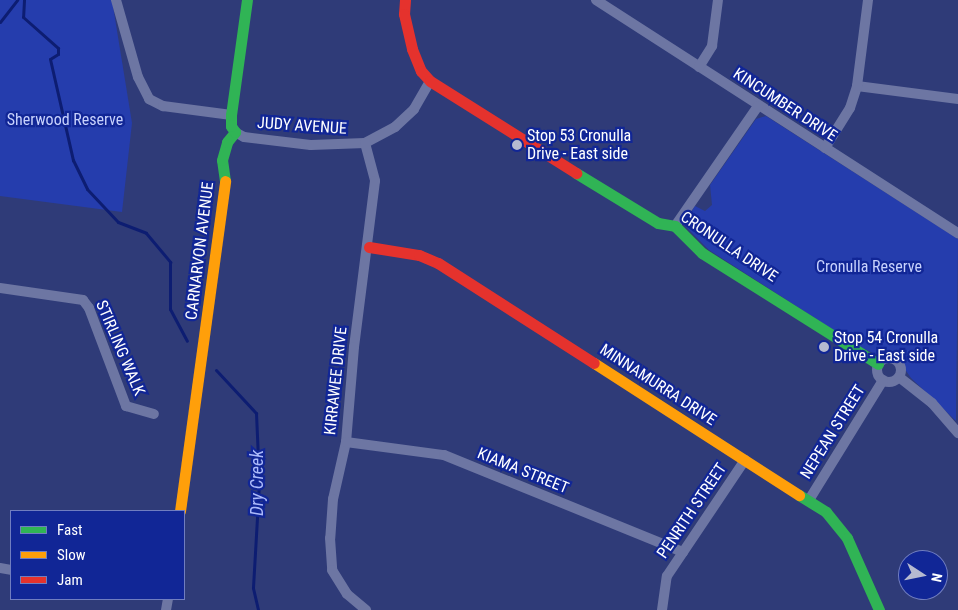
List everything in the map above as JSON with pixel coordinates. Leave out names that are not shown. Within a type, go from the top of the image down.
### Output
[{"type":"street","points":[[116,0],[138,77],[149,99],[163,106],[231,115]]},
{"type":"street","points":[[235,132],[231,126],[231,115],[247,0]]},
{"type":"street","name":"CRONULLA DRIVE","points":[[405,0],[404,14],[412,49],[421,71],[430,81],[639,212],[658,223],[675,226],[702,253],[878,364]]},
{"type":"street","name":"KINCUMBER DRIVE","points":[[596,0],[958,233]]},
{"type":"street","points":[[699,67],[712,46],[718,0]]},
{"type":"street","points":[[825,148],[850,108],[857,86],[868,0]]},
{"type":"street","name":"JUDY AVENUE","points":[[235,132],[244,138],[311,145],[365,143],[395,127],[414,109],[430,81]]},
{"type":"street","points":[[857,86],[958,99]]},
{"type":"street","points":[[675,226],[758,106]]},
{"type":"street","name":"CARNARVON AVENUE","points":[[180,510],[226,186],[222,160],[227,142],[235,132]]},
{"type":"street","name":"KIRRAWEE DRIVE","points":[[365,143],[375,181],[354,347],[346,442],[333,499],[332,570],[347,594],[366,610]]},
{"type":"street","name":"MINNAMURRA DRIVE","points":[[368,247],[418,255],[438,263],[826,512],[841,529],[879,610]]},
{"type":"street","name":"STIRLING WALK","points":[[0,288],[83,300],[89,308],[126,406],[154,414]]},
{"type":"street","points":[[889,358],[895,360],[899,364],[899,377],[894,381],[883,380],[878,376],[878,364],[889,358]]},
{"type":"street","points":[[899,377],[932,403],[958,433]]},
{"type":"street","name":"NEPEAN STREET","points":[[809,500],[883,380]]},
{"type":"street","name":"KIAMA STREET","points":[[346,442],[444,455],[683,552]]},
{"type":"street","name":"PENRITH STREET","points":[[662,610],[666,576],[745,460]]},
{"type":"green space","name":"Sherwood Reserve","points":[[0,0],[112,0],[132,123],[122,212],[0,196]]},
{"type":"green space","name":"Cronulla Reserve","points":[[766,116],[958,239],[956,421],[911,378],[895,355],[875,354],[860,347],[709,250],[683,224],[695,206],[705,211],[712,205],[710,185],[756,119]]},
{"type":"waterway","points":[[0,22],[17,0]]},
{"type":"waterway","name":"Dry Creek","points":[[24,0],[23,17],[58,48],[58,54],[50,59],[73,160],[87,189],[118,222],[146,233],[170,262],[170,309],[187,341]]},
{"type":"waterway","name":"Dry Creek","points":[[216,370],[256,413],[259,483],[253,588],[258,610]]},
{"type":"traffic: fast","points":[[225,181],[222,160],[227,142],[235,132],[231,126],[231,115],[247,0]]},
{"type":"traffic: fast","points":[[576,173],[658,223],[675,226],[702,253],[878,364]]},
{"type":"traffic: fast","points":[[799,495],[826,512],[847,538],[879,610]]},
{"type":"traffic: slow","points":[[180,510],[225,181]]},
{"type":"traffic: slow","points":[[594,363],[799,495]]},
{"type":"traffic: jam","points":[[405,0],[404,14],[412,49],[421,71],[430,81],[576,173]]},
{"type":"traffic: jam","points":[[369,247],[419,255],[438,263],[594,363]]},
{"type":"place","name":"Stop 53 Cronulla Drive - East side","points":[[517,145]]},
{"type":"place","name":"Stop 54 Cronulla Drive - East side","points":[[824,347]]}]
